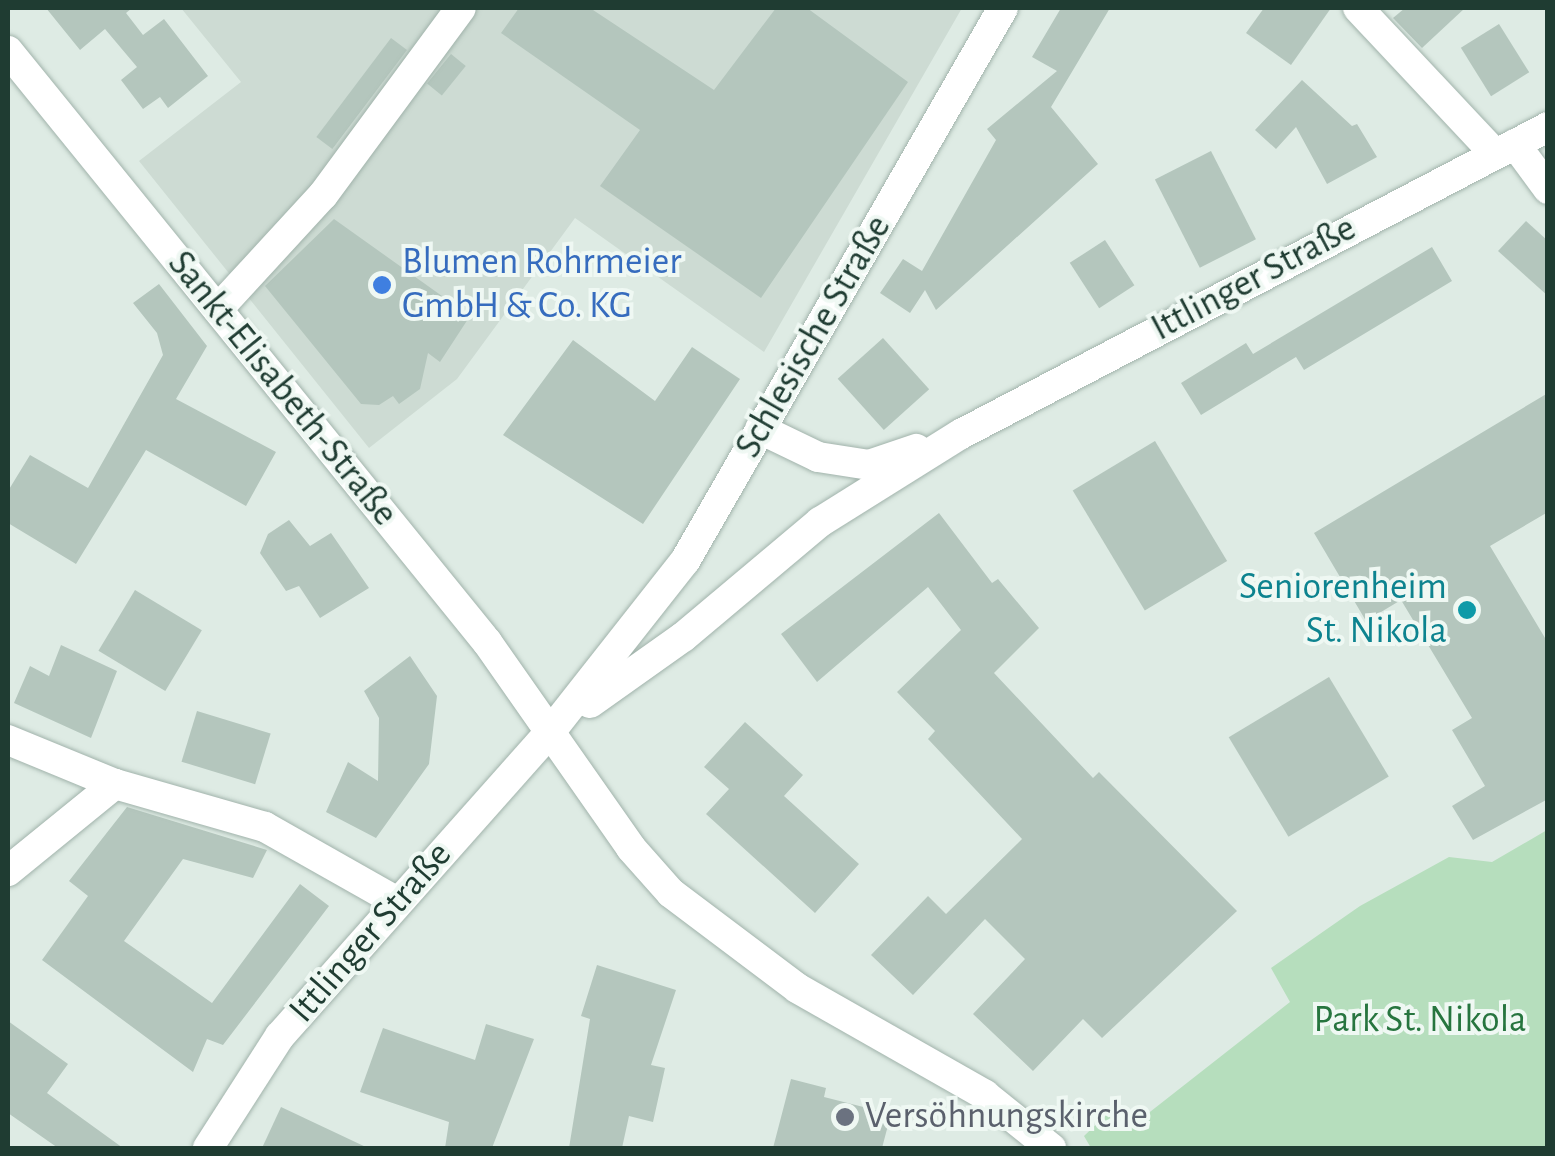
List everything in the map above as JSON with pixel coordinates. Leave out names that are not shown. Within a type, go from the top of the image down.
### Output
[{"type":"street","points":[[218,309],[323,195],[462,8]]},
{"type":"street","name":"Schlesische Straße","points":[[613,658],[685,561],[1003,8]]},
{"type":"street","points":[[1358,8],[1548,189]]},
{"type":"street","name":"Sankt-Elisabeth-Straße","points":[[8,51],[218,309],[551,731],[632,848],[671,893],[767,968],[986,1095],[1052,1148]]},
{"type":"street","name":"Ittlinger Straße","points":[[551,731],[683,638],[820,522],[961,434],[1548,127]]},
{"type":"street","name":"Ittlinger Straße","points":[[760,429],[818,457],[869,464],[961,434]]},
{"type":"street","name":"Ittlinger Straße","points":[[208,1148],[280,1036],[613,658]]},
{"type":"street","points":[[8,740],[115,784],[265,827],[396,901]]},
{"type":"street","points":[[8,870],[115,784]]},
{"type":"shaded area","name":"Blumen Rohrmeier GmbH & Co. KG","points":[[181,8],[962,8],[764,352],[575,218],[457,379],[369,448],[139,161],[241,82]]},
{"type":"green space","name":"Park St. Nikola","points":[[1547,830],[1547,1148],[1091,1148],[1084,1136],[1108,1113],[1132,1126],[1290,1002],[1271,968],[1360,906],[1449,857],[1492,862]]},
{"type":"building","points":[[46,8],[132,8],[126,13],[143,35],[164,19],[208,76],[168,108],[160,97],[143,109],[121,80],[137,67],[105,29],[80,50]]},
{"type":"building","points":[[519,8],[590,8],[714,90],[776,8],[807,8],[908,82],[761,298],[600,186],[640,130],[501,33]]},
{"type":"building","points":[[1061,8],[1110,8],[1051,107],[1098,164],[936,310],[925,290],[910,313],[880,293],[903,259],[922,271],[996,140],[987,129],[1057,71],[1032,57]]},
{"type":"building","points":[[1264,8],[1331,8],[1291,65],[1246,33]]},
{"type":"building","points":[[1405,8],[1465,8],[1422,48],[1393,18]]},
{"type":"building","points":[[1499,24],[1529,72],[1491,96],[1461,48]]},
{"type":"building","points":[[391,38],[407,50],[332,149],[316,137]]},
{"type":"building","points":[[451,54],[466,66],[442,95],[427,84]]},
{"type":"building","points":[[1302,80],[1352,126],[1357,124],[1377,157],[1327,184],[1296,127],[1276,149],[1255,130]]},
{"type":"building","points":[[1211,151],[1256,239],[1200,268],[1155,180]]},
{"type":"building","points":[[334,219],[470,316],[440,362],[428,353],[420,389],[399,404],[393,396],[379,405],[361,404],[265,286]]},
{"type":"building","points":[[1526,221],[1548,241],[1548,296],[1498,251]]},
{"type":"building","points":[[1105,240],[1134,285],[1099,308],[1070,263]]},
{"type":"building","points":[[1432,247],[1452,281],[1304,370],[1296,357],[1201,415],[1181,383],[1246,343],[1253,354]]},
{"type":"building","points":[[159,284],[207,346],[176,399],[276,452],[246,506],[146,450],[76,564],[8,523],[8,491],[30,455],[88,488],[163,355],[157,333],[133,303]]},
{"type":"building","points":[[883,338],[929,389],[884,430],[838,379]]},
{"type":"building","points":[[573,340],[655,401],[692,347],[740,379],[643,524],[503,435]]},
{"type":"building","name":"Seniorenheim St. Nikola","points":[[1548,393],[1548,512],[1490,546],[1548,643],[1548,799],[1473,840],[1452,806],[1485,786],[1452,730],[1472,718],[1401,600],[1366,621],[1314,533]]},
{"type":"building","points":[[1155,441],[1227,561],[1145,610],[1073,490]]},
{"type":"building","points":[[939,513],[992,583],[998,579],[1039,628],[994,673],[1093,778],[1099,772],[1237,911],[1102,1038],[1083,1019],[1033,1071],[973,1014],[1025,959],[985,919],[913,995],[871,955],[928,896],[946,914],[1022,839],[928,739],[935,731],[897,692],[961,630],[928,587],[817,682],[781,634]]},
{"type":"building","points":[[289,520],[310,546],[331,533],[369,588],[320,618],[299,586],[286,591],[260,553],[268,534]]},
{"type":"building","points":[[135,590],[202,630],[165,691],[98,651]]},
{"type":"building","points":[[61,645],[117,671],[91,738],[14,703],[30,666],[49,676]]},
{"type":"building","points":[[410,656],[437,696],[429,764],[376,838],[326,812],[348,762],[378,781],[379,718],[364,691]]},
{"type":"building","points":[[1329,677],[1389,776],[1288,837],[1229,737]]},
{"type":"building","points":[[197,711],[271,734],[255,784],[182,762]]},
{"type":"building","points":[[745,722],[803,775],[784,796],[859,864],[815,913],[706,814],[729,789],[704,767]]},
{"type":"building","points":[[127,807],[267,850],[253,878],[183,859],[124,941],[212,1003],[300,884],[329,906],[223,1045],[207,1039],[193,1072],[42,960],[88,896],[69,881]]},
{"type":"building","points":[[597,965],[676,990],[651,1065],[665,1068],[653,1122],[629,1116],[622,1148],[569,1148],[590,1019],[581,1016]]},
{"type":"building","points":[[8,1021],[68,1064],[47,1093],[123,1148],[58,1148],[8,1113]]},
{"type":"building","points":[[486,1024],[534,1039],[492,1148],[445,1148],[449,1122],[360,1092],[383,1028],[475,1060]]},
{"type":"building","name":"Versöhnungskirche","points":[[791,1079],[826,1088],[824,1097],[891,1114],[882,1148],[773,1148]]},
{"type":"building","points":[[281,1107],[368,1148],[262,1148]]},
{"type":"place","name":"Blumen Rohrmeier GmbH & Co. KG","points":[[382,285]]},
{"type":"place","name":"Seniorenheim St. Nikola","points":[[1467,610]]},
{"type":"place","name":"Versöhnungskirche","points":[[845,1117]]}]
